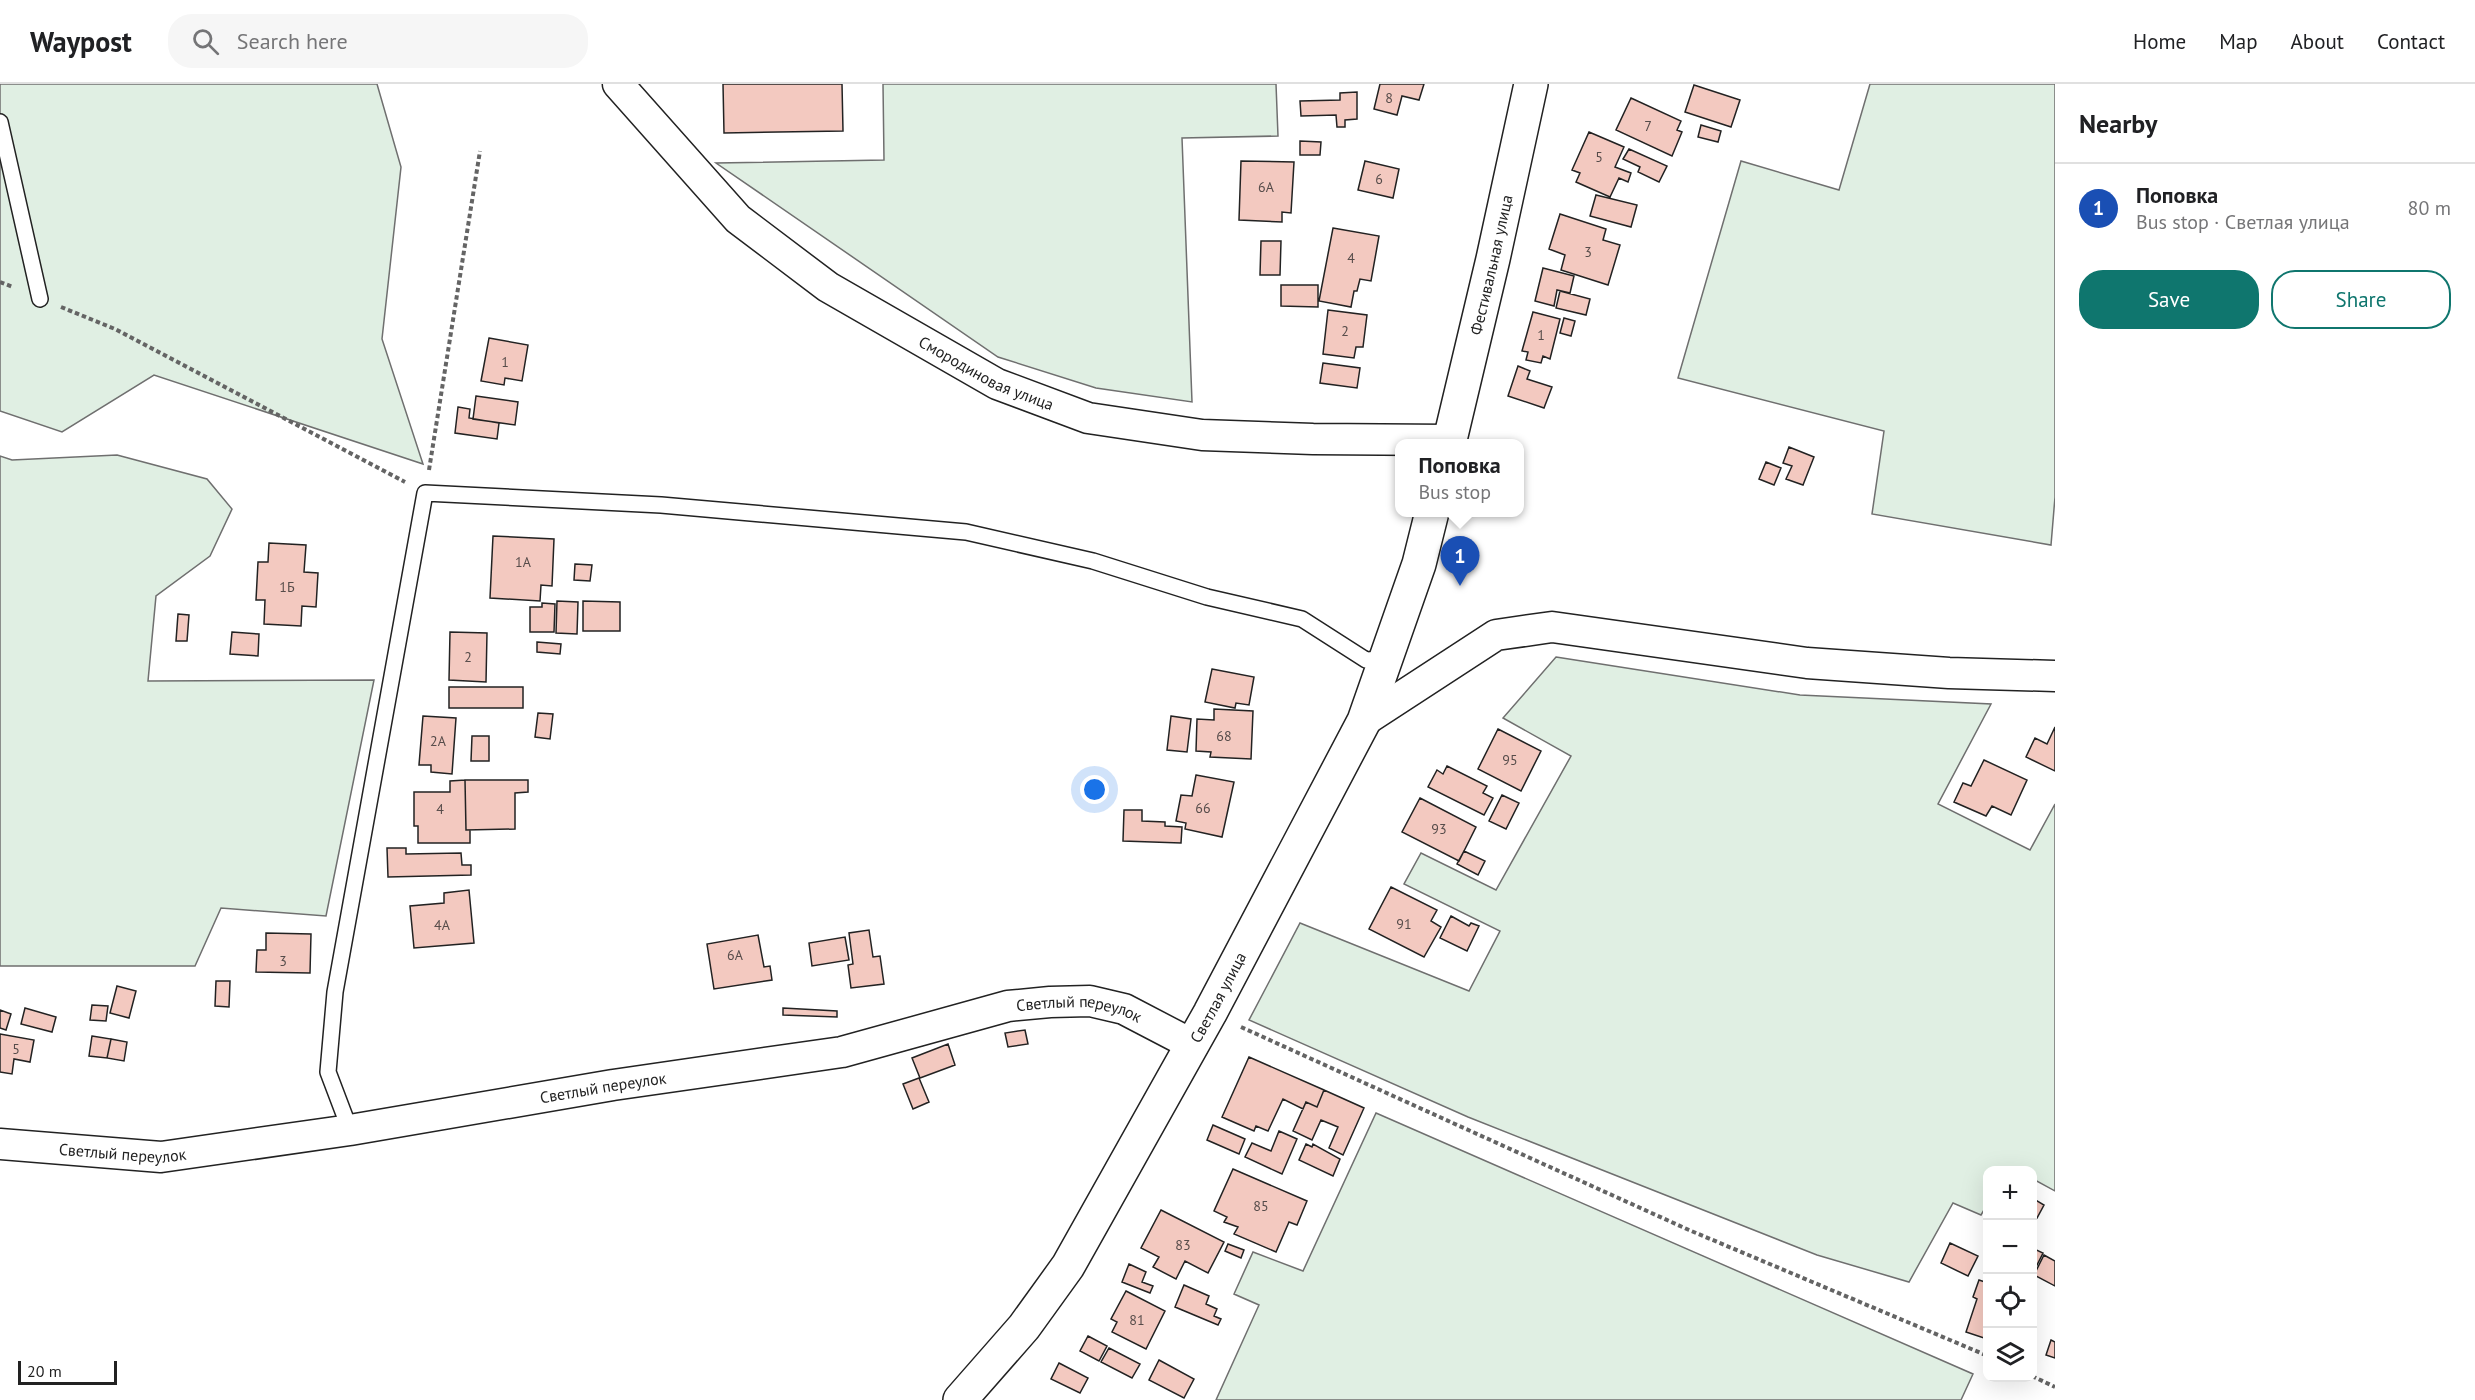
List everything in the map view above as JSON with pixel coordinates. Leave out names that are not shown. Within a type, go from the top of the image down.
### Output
[{"type":"street","name":"Смородиновая улица","points":[[618,84],[738,219],[828,287],[997,384],[1088,418],[1202,435],[1395,441]]},
{"type":"street","name":"Фестивальная улица","points":[[1450,439],[1493,259],[1531,84]]},
{"type":"street","name":"Светлая улица","points":[[960,1400],[1024,1327],[1068,1266],[1193,1045],[1364,721],[1419,564],[1431,517]]},
{"type":"street","points":[[1364,721],[1496,635],[1552,627],[1807,663],[1949,673],[2055,676]]},
{"type":"street","name":"Светлый переулок","points":[[0,1144],[161,1157],[350,1130],[613,1086],[842,1052],[1008,1006],[1090,1001],[1124,1009],[1193,1045]]},
{"type":"lane","points":[[0,122],[40,299]]},
{"type":"lane","points":[[350,1130],[328,1072],[335,992],[425,493],[661,505],[966,532],[1093,561],[1207,597],[1302,620],[1366,660],[1386,659]]},
{"type":"path","points":[[0,282],[115,329],[425,493],[480,151]]},
{"type":"path","points":[[1210,1013],[1689,1230],[1983,1354]]},
{"type":"path","points":[[2037,1378],[2055,1387]]},
{"type":"green space","points":[[0,84],[377,84],[401,167],[382,339],[423,464],[154,375],[62,432],[0,411]]},
{"type":"green space","points":[[883,84],[1276,84],[1278,136],[1182,138],[1192,402],[1096,388],[998,357],[716,163],[884,160]]},
{"type":"green space","points":[[1870,84],[2055,84],[2055,497],[2051,545],[1872,514],[1884,431],[1678,378],[1741,161],[1839,190]]},
{"type":"green space","points":[[117,455],[207,479],[232,509],[210,556],[156,596],[148,681],[374,680],[326,916],[221,908],[195,966],[0,966],[0,456],[12,460]]},
{"type":"green space","points":[[1556,657],[1800,695],[1991,704],[1938,804],[2030,850],[2055,804],[2055,1191],[2037,1181],[2037,1166],[1983,1166],[1983,1212],[1981,1215],[1953,1203],[1909,1282],[1817,1255],[1468,1117],[1249,1020],[1300,923],[1469,991],[1500,931],[1404,884],[1421,853],[1496,890],[1571,756],[1503,718]]},
{"type":"green space","points":[[1376,1113],[1973,1374],[1961,1400],[1216,1400],[1259,1305],[1234,1294],[1253,1252],[1303,1271]]},
{"type":"building","points":[[723,84],[842,84],[843,131],[724,133]]},
{"type":"building","points":[[1380,84],[1424,84],[1419,100],[1402,96],[1397,115],[1374,109]]},
{"type":"building","points":[[1694,85],[1740,100],[1731,127],[1685,112]]},
{"type":"building","points":[[1357,92],[1357,119],[1345,120],[1345,127],[1337,127],[1336,115],[1301,116],[1300,101],[1340,100],[1340,93]]},
{"type":"building","points":[[1631,98],[1681,121],[1677,130],[1682,132],[1672,156],[1616,130]]},
{"type":"building","points":[[1701,125],[1721,131],[1718,142],[1698,137]]},
{"type":"building","points":[[1589,132],[1624,147],[1615,167],[1631,173],[1628,182],[1619,178],[1610,197],[1576,182],[1580,173],[1572,170]]},
{"type":"building","points":[[1300,141],[1321,142],[1320,155],[1300,155]]},
{"type":"building","points":[[1629,149],[1667,166],[1659,182],[1638,172],[1640,167],[1623,159]]},
{"type":"building","points":[[1241,161],[1294,162],[1291,213],[1282,212],[1282,222],[1239,220]]},
{"type":"building","points":[[1365,161],[1399,169],[1393,198],[1358,190]]},
{"type":"building","points":[[1596,195],[1637,205],[1631,227],[1590,216]]},
{"type":"building","points":[[1560,214],[1606,229],[1603,240],[1620,245],[1608,285],[1561,270],[1565,255],[1549,249]]},
{"type":"building","points":[[1333,228],[1379,236],[1371,281],[1360,279],[1357,291],[1354,291],[1351,307],[1319,301]]},
{"type":"building","points":[[1261,241],[1281,241],[1280,275],[1260,275]]},
{"type":"building","points":[[1543,268],[1574,276],[1570,293],[1557,290],[1554,306],[1535,301]]},
{"type":"building","points":[[1281,285],[1318,285],[1318,307],[1281,306]]},
{"type":"building","points":[[1560,291],[1590,299],[1586,315],[1556,308]]},
{"type":"building","points":[[1328,310],[1367,315],[1363,347],[1356,347],[1354,358],[1323,354]]},
{"type":"building","points":[[1533,312],[1560,319],[1550,359],[1543,356],[1541,363],[1526,360],[1528,352],[1522,351]]},
{"type":"building","points":[[1564,318],[1575,321],[1571,336],[1560,333]]},
{"type":"building","points":[[489,338],[528,345],[522,381],[505,378],[504,385],[481,381]]},
{"type":"building","points":[[1323,363],[1360,368],[1357,388],[1320,383]]},
{"type":"building","points":[[1518,366],[1530,371],[1527,379],[1552,387],[1544,408],[1508,396]]},
{"type":"building","points":[[476,396],[518,402],[515,425],[473,419]]},
{"type":"building","points":[[458,407],[470,409],[469,418],[499,423],[497,439],[455,433]]},
{"type":"building","points":[[1789,447],[1814,457],[1803,485],[1786,479],[1792,466],[1783,463]]},
{"type":"building","points":[[1766,462],[1781,468],[1774,485],[1759,479]]},
{"type":"building","points":[[493,536],[554,539],[552,586],[541,585],[540,601],[490,598]]},
{"type":"building","points":[[269,543],[306,545],[304,572],[318,573],[316,607],[302,606],[301,626],[264,624],[265,600],[256,600],[258,562],[268,562]]},
{"type":"building","points":[[575,564],[592,565],[590,581],[574,580]]},
{"type":"building","points":[[557,601],[578,602],[577,634],[556,633]]},
{"type":"building","points":[[583,601],[620,602],[620,631],[583,631]]},
{"type":"building","points":[[542,603],[555,604],[554,632],[530,632],[530,607],[542,607]]},
{"type":"building","points":[[178,614],[189,615],[187,641],[176,641]]},
{"type":"building","points":[[232,632],[259,634],[258,656],[230,654]]},
{"type":"building","points":[[450,632],[487,633],[486,682],[449,680]]},
{"type":"building","points":[[537,642],[561,644],[560,654],[537,652]]},
{"type":"building","points":[[1212,669],[1254,677],[1249,705],[1236,703],[1235,708],[1205,702]]},
{"type":"building","points":[[449,687],[523,687],[523,708],[449,708]]},
{"type":"building","points":[[1214,709],[1253,711],[1251,759],[1210,757],[1211,752],[1196,751],[1197,719],[1214,720]]},
{"type":"building","points":[[538,713],[553,714],[550,739],[535,737]]},
{"type":"building","points":[[423,716],[456,718],[452,774],[431,772],[431,765],[419,765]]},
{"type":"building","points":[[1171,716],[1191,719],[1187,752],[1167,750]]},
{"type":"building","points":[[2055,727],[2055,771],[2026,757],[2035,738],[2047,744]]},
{"type":"building","points":[[1498,729],[1541,751],[1521,791],[1478,769]]},
{"type":"building","points":[[472,736],[489,736],[489,761],[471,761]]},
{"type":"building","points":[[1984,760],[2027,780],[2011,815],[1992,806],[1986,816],[1954,802],[1963,783],[1971,786]]},
{"type":"building","points":[[1447,766],[1487,786],[1483,793],[1493,798],[1484,815],[1428,787],[1437,770],[1443,774]]},
{"type":"building","points":[[1196,775],[1234,782],[1222,837],[1185,829],[1186,823],[1176,821],[1181,795],[1192,796]]},
{"type":"building","points":[[465,780],[466,830],[470,830],[470,843],[418,843],[418,826],[414,826],[414,792],[450,792],[450,781]]},
{"type":"building","points":[[465,780],[528,780],[528,792],[515,793],[515,829],[466,830]]},
{"type":"building","points":[[1502,795],[1519,803],[1506,829],[1489,821]]},
{"type":"building","points":[[1420,798],[1476,827],[1459,861],[1402,832]]},
{"type":"building","points":[[1124,810],[1142,810],[1142,821],[1165,822],[1165,826],[1182,827],[1181,843],[1123,841]]},
{"type":"building","points":[[387,848],[406,848],[406,854],[461,853],[462,865],[471,865],[471,875],[388,877]]},
{"type":"building","points":[[1464,851],[1485,861],[1478,875],[1457,864]]},
{"type":"building","points":[[1391,887],[1437,910],[1431,921],[1441,927],[1424,957],[1369,929]]},
{"type":"building","points":[[469,890],[474,943],[414,948],[410,906],[444,903],[444,893]]},
{"type":"building","points":[[1451,916],[1469,926],[1471,923],[1479,926],[1467,951],[1440,938]]},
{"type":"building","points":[[869,930],[873,957],[880,956],[884,984],[851,988],[848,965],[853,964],[849,933]]},
{"type":"building","points":[[266,933],[311,934],[310,973],[256,972],[257,950],[266,950]]},
{"type":"building","points":[[758,935],[764,967],[770,966],[772,980],[714,989],[707,944]]},
{"type":"building","points":[[845,937],[849,960],[812,966],[809,943]]},
{"type":"building","points":[[216,981],[230,981],[229,1007],[215,1006]]},
{"type":"building","points":[[117,986],[136,991],[129,1018],[110,1013]]},
{"type":"building","points":[[92,1005],[108,1006],[106,1021],[90,1020]]},
{"type":"building","points":[[25,1008],[56,1017],[52,1032],[21,1024]]},
{"type":"building","points":[[783,1008],[837,1011],[837,1017],[783,1015]]},
{"type":"building","points":[[0,1010],[11,1014],[6,1030],[0,1028]]},
{"type":"building","points":[[1025,1030],[1028,1044],[1008,1047],[1005,1033]]},
{"type":"building","points":[[0,1034],[34,1040],[30,1062],[14,1059],[12,1074],[0,1072]]},
{"type":"building","points":[[92,1036],[111,1039],[107,1058],[89,1056]]},
{"type":"building","points":[[111,1039],[127,1042],[124,1061],[107,1058]]},
{"type":"building","points":[[948,1044],[955,1065],[920,1078],[912,1058]]},
{"type":"building","points":[[1249,1057],[1324,1090],[1317,1107],[1306,1102],[1303,1109],[1283,1099],[1268,1131],[1256,1126],[1254,1131],[1222,1117]]},
{"type":"building","points":[[919,1078],[929,1102],[913,1109],[903,1084]]},
{"type":"building","points":[[1324,1090],[1364,1108],[1343,1155],[1329,1148],[1338,1127],[1321,1120],[1312,1140],[1293,1131],[1306,1102],[1317,1107]]},
{"type":"building","points":[[1213,1125],[1245,1139],[1239,1154],[1207,1140]]},
{"type":"building","points":[[1279,1131],[1297,1139],[1282,1174],[1245,1157],[1252,1143],[1271,1151]]},
{"type":"building","points":[[1306,1144],[1312,1147],[1313,1144],[1340,1159],[1333,1176],[1299,1160]]},
{"type":"building","points":[[1233,1169],[1307,1201],[1297,1225],[1289,1222],[1276,1252],[1234,1234],[1238,1227],[1224,1222],[1227,1217],[1214,1211]]},
{"type":"building","points":[[2037,1201],[2044,1205],[2037,1218]]},
{"type":"building","points":[[1161,1210],[1224,1242],[1208,1273],[1185,1261],[1176,1279],[1153,1267],[1159,1257],[1141,1248]]},
{"type":"building","points":[[1950,1243],[1978,1256],[1968,1276],[1941,1263]]},
{"type":"building","points":[[1228,1244],[1244,1250],[1241,1258],[1225,1251]]},
{"type":"building","points":[[2037,1250],[2043,1253],[2037,1265]]},
{"type":"building","points":[[2044,1255],[2055,1261],[2055,1286],[2037,1277],[2037,1269]]},
{"type":"building","points":[[1129,1264],[1146,1272],[1142,1282],[1153,1286],[1150,1293],[1122,1282]]},
{"type":"building","points":[[1979,1280],[1983,1281],[1983,1338],[1966,1332],[1977,1299],[1973,1297]]},
{"type":"building","points":[[1184,1285],[1209,1296],[1206,1304],[1217,1309],[1214,1316],[1221,1319],[1218,1325],[1175,1307]]},
{"type":"building","points":[[1126,1291],[1165,1311],[1146,1349],[1112,1332],[1117,1322],[1111,1319]]},
{"type":"building","points":[[1088,1336],[1107,1346],[1099,1361],[1080,1351]]},
{"type":"building","points":[[2051,1340],[2055,1342],[2055,1358],[2046,1355]]},
{"type":"building","points":[[1109,1348],[1140,1364],[1132,1378],[1101,1362]]},
{"type":"building","points":[[1159,1360],[1194,1379],[1184,1398],[1149,1380]]},
{"type":"building","points":[[1059,1363],[1088,1378],[1080,1393],[1051,1379]]},
{"type":"place","name":"Поповка","points":[[1460,586]]}]
